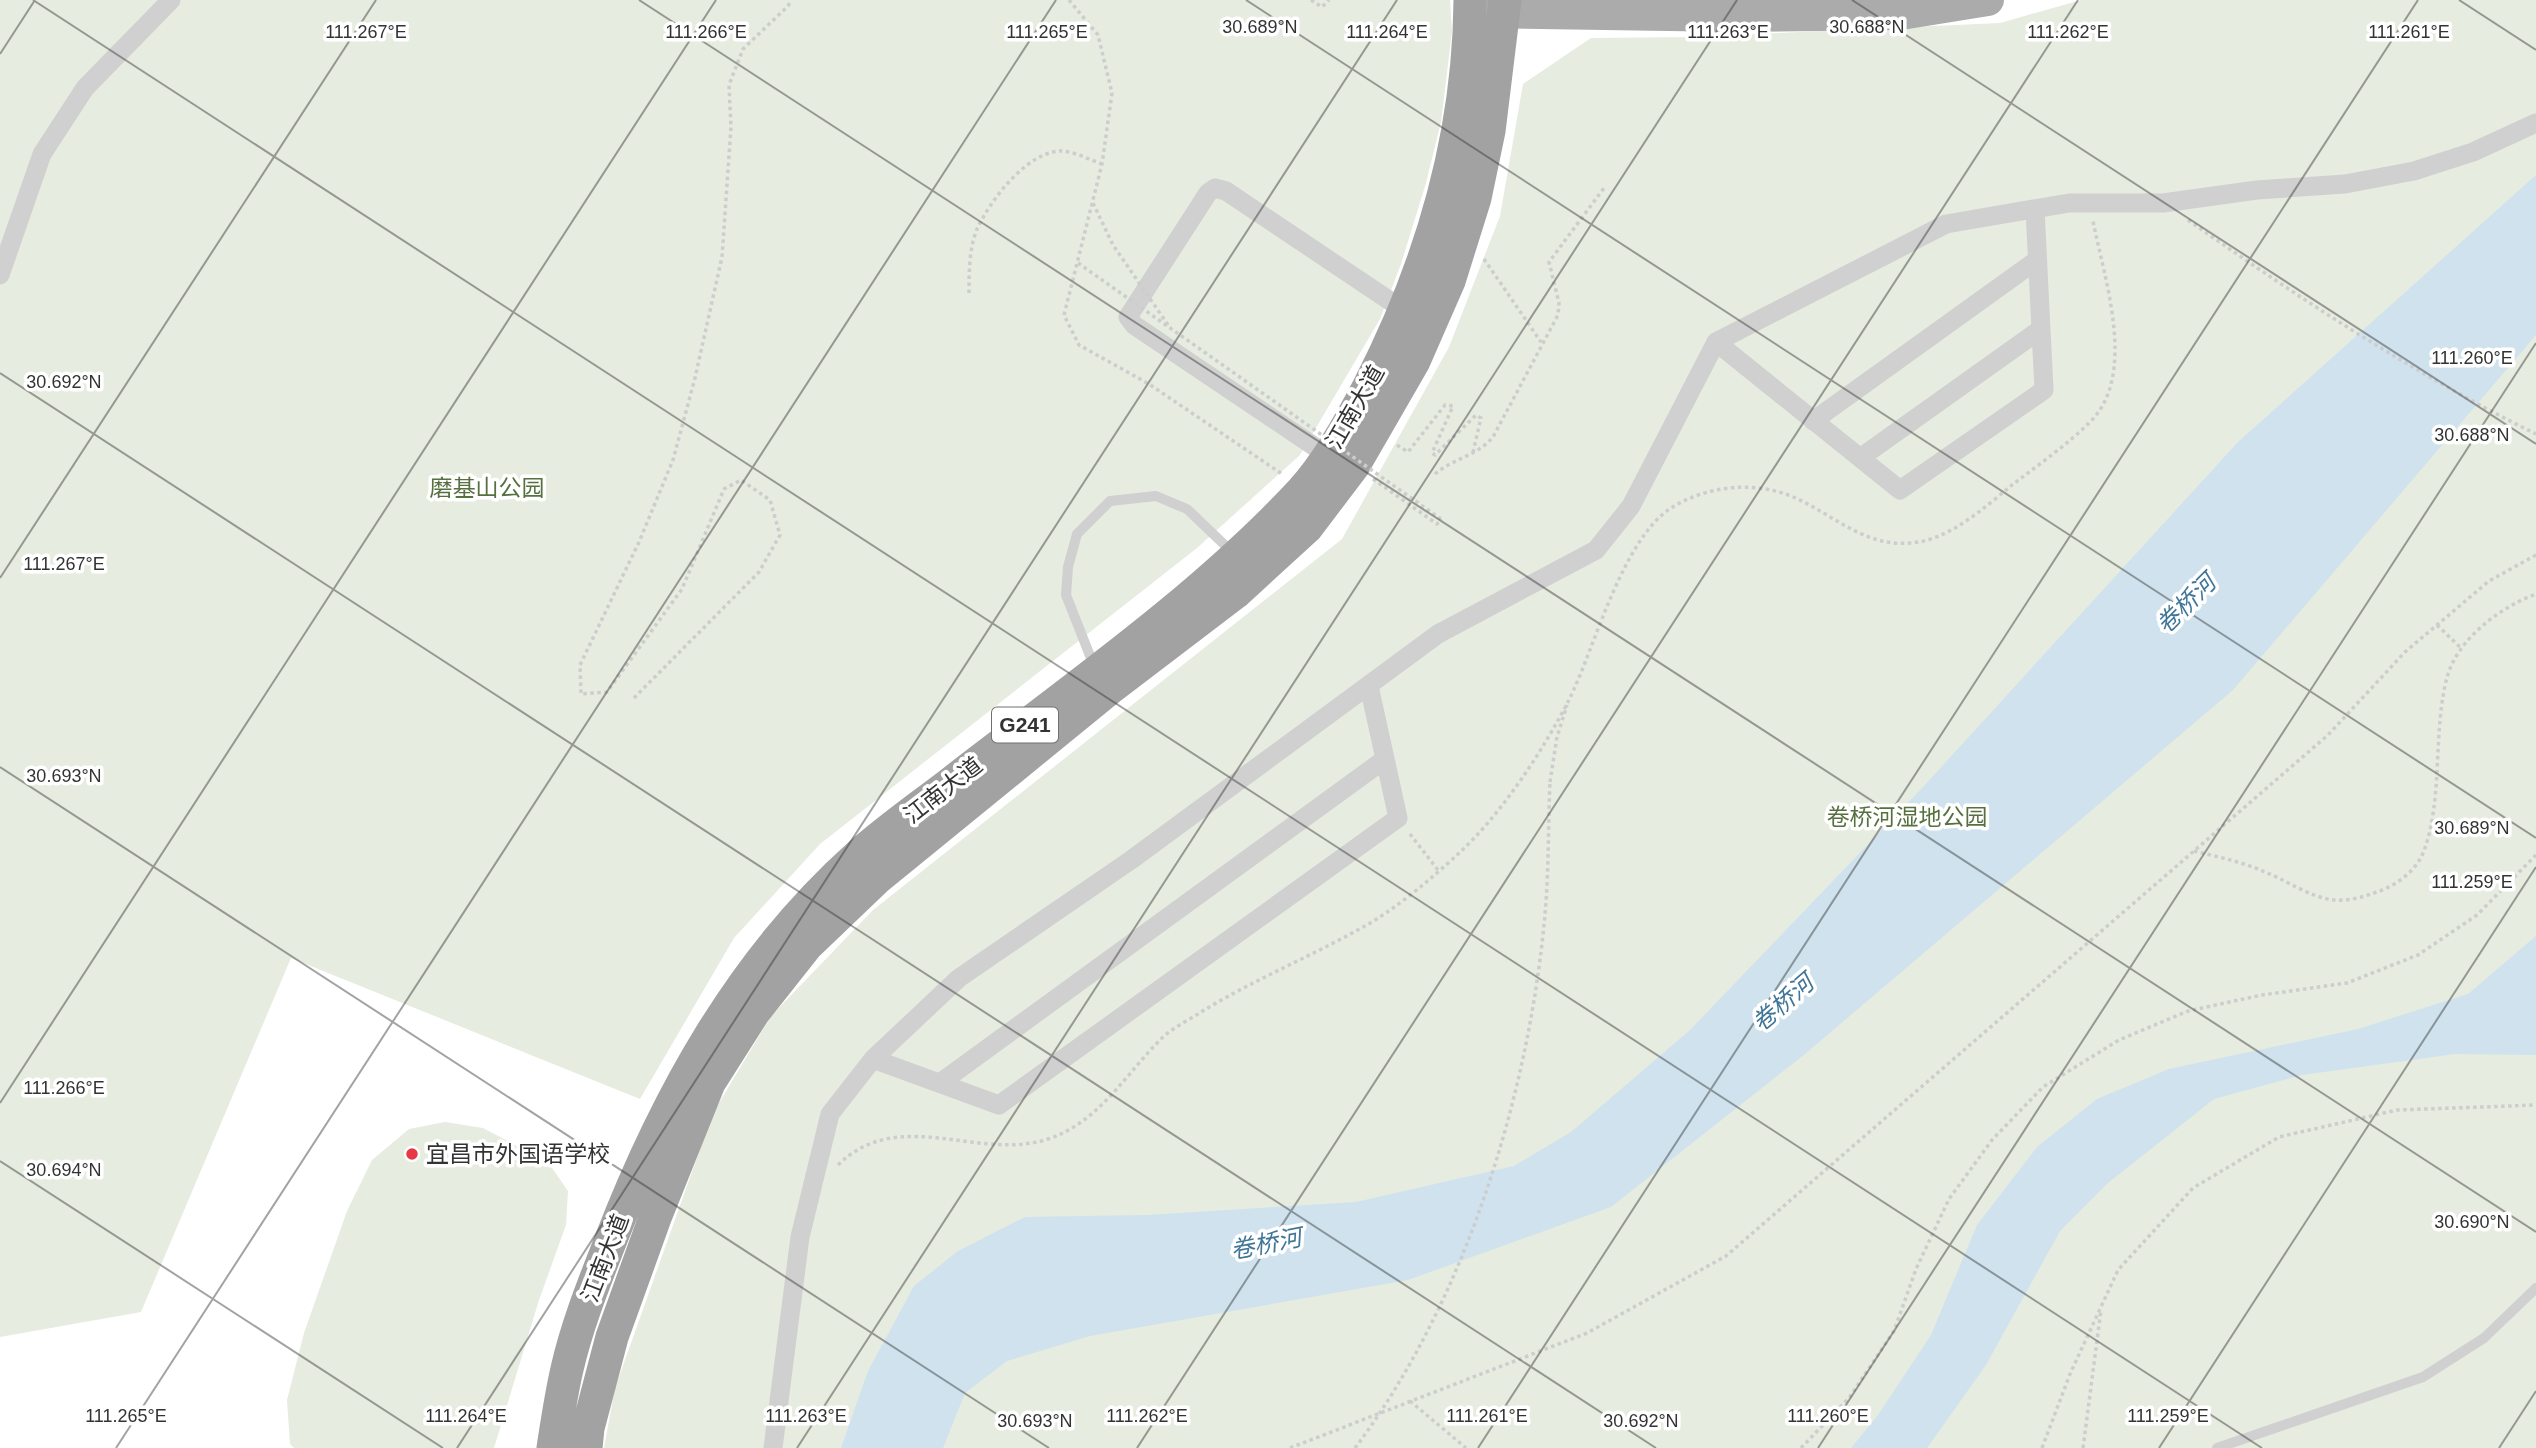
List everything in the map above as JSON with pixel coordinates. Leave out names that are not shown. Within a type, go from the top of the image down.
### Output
[{"type":"highway","name":"江南大道","points":[[586,1448],[612,1337],[656,1215],[709,1083],[754,1012],[807,946],[876,879],[1109,689],[1235,593],[1307,527],[1340,460],[1353,417],[1405,311],[1449,181],[1460,117],[1470,6]]},
{"type":"highway","name":"江南大道","points":[[553,1448],[567,1367],[589,1297],[625,1202],[673,1097],[718,1020],[790,926],[859,855],[1144,634],[1235,555],[1304,489],[1374,430],[1414,361],[1450,281],[1465,232],[1489,131],[1506,6]]},
{"type":"main road","points":[[1470,6],[1733,16],[1901,14],[1988,0]]},
{"type":"street","points":[[1,268],[42,154],[85,88],[171,0]]},
{"type":"street","points":[[773,1448],[800,1237],[830,1114],[873,1059],[959,978],[1130,860],[1438,634],[1595,550],[1631,506],[1716,342],[1946,224],[2089,203],[2163,203],[2257,190],[2345,184],[2414,171],[2473,152],[2536,123]]},
{"type":"street","points":[[1340,460],[1134,325],[1128,317],[1208,193],[1215,188],[1226,191],[1405,311]]},
{"type":"street","points":[[1716,342],[1900,489],[2045,390],[2035,209]]},
{"type":"street","points":[[1812,421],[2037,260]]},
{"type":"street","points":[[1860,458],[2041,329]]},
{"type":"street","points":[[873,1059],[999,1105],[1398,818],[1369,686]]},
{"type":"street","points":[[940,1083],[1385,759]]},
{"type":"lane","points":[[1096,670],[1066,596],[1068,567],[1077,534],[1110,501],[1156,496],[1187,509],[1235,555]]},
{"type":"lane","points":[[2217,1448],[2423,1377],[2484,1338],[2536,1288]]},
{"type":"path","points":[[634,698],[759,572],[780,536],[770,500],[741,480],[724,489],[682,589],[607,692],[581,694],[580,665],[639,542],[673,460],[695,378],[722,257],[731,127],[729,85],[743,49],[791,0]]},
{"type":"path","points":[[1311,0],[1322,6],[1329,0]]},
{"type":"path","points":[[969,293],[970,259],[977,229],[1001,189],[1031,162],[1061,151],[1102,164]]},
{"type":"path","points":[[1435,474],[1448,463],[1482,450],[1493,437],[1558,314],[1559,303],[1549,262],[1604,188]]},
{"type":"path","points":[[1093,203],[1113,244],[1171,329]]},
{"type":"path","points":[[1356,1448],[1412,1359],[1443,1295],[1476,1219],[1501,1141],[1536,987],[1545,913],[1550,782],[1557,737],[1569,700],[1638,542],[1666,511],[1700,492],[1745,486],[1791,496],[1872,540],[1912,544],[1947,532],[1958,525],[2092,421],[2107,399],[2115,365],[2114,334],[2089,203]]},
{"type":"path","points":[[2163,203],[2297,297],[2484,408],[2536,434]]},
{"type":"path","points":[[1465,232],[1541,342]]},
{"type":"path","points":[[1078,263],[1441,519],[1437,524],[1340,460]]},
{"type":"path","points":[[1374,430],[1408,452],[1445,405],[1452,407],[1432,453],[1436,455],[1476,415],[1481,418],[1472,453]]},
{"type":"path","points":[[1290,1448],[1587,1333],[1726,1256],[2328,735],[2405,652],[2489,581],[2536,555]]},
{"type":"path","points":[[2194,851],[2265,871],[2302,890],[2334,900],[2359,898],[2384,890],[2407,875],[2422,854],[2430,826],[2449,673],[2462,649],[2493,616],[2536,594]]},
{"type":"path","points":[[2437,625],[2462,649]]},
{"type":"path","points":[[830,1172],[845,1158],[888,1137],[923,1135],[1007,1147],[1050,1138],[1093,1114],[1165,1035],[1222,999],[1368,925],[1459,853],[1518,784],[1569,700]]},
{"type":"path","points":[[1398,818],[1438,870]]},
{"type":"path","points":[[1801,1448],[1849,1398],[1894,1331],[1916,1269],[1949,1199],[1992,1140],[2043,1087],[2119,1040],[2188,1011],[2347,983],[2418,955],[2477,915],[2536,855]]},
{"type":"path","points":[[2042,1448],[2118,1270],[2193,1188],[2279,1137],[2397,1110],[2514,1103],[2536,1105]]},
{"type":"path","points":[[2082,1448],[2102,1304]]},
{"type":"path","points":[[1410,1401],[1466,1448]]},
{"type":"green space","name":"磨基山公园","points":[[0,0],[1450,0],[1452,31],[1441,122],[1426,183],[1401,264],[1380,319],[1300,455],[1197,548],[820,844],[734,938],[640,1099],[291,958],[141,1312],[0,1337]]},
{"type":"green space","name":"卷桥河湿地公园","points":[[2081,0],[2536,0],[2536,1448],[604,1448],[615,1388],[713,1113],[771,1016],[873,910],[1342,539],[1449,347],[1500,216],[1523,84],[1591,38],[1693,37],[2000,23]]},
{"type":"green space","points":[[445,1122],[483,1128],[534,1155],[550,1165],[568,1191],[566,1225],[539,1300],[494,1448],[294,1448],[290,1444],[287,1400],[304,1333],[347,1211],[372,1160],[409,1129]]},
{"type":"water","name":"卷桥河","points":[[2536,175],[2536,335],[2233,690],[1805,1054],[1611,1207],[1408,1280],[1090,1336],[1007,1361],[965,1393],[943,1448],[841,1448],[868,1371],[914,1286],[958,1251],[1025,1217],[1147,1215],[1356,1202],[1514,1166],[1571,1132],[1690,1030],[1923,787],[2238,442]]},
{"type":"water","points":[[2536,936],[2536,1055],[2455,1054],[2302,1075],[2214,1099],[2108,1183],[2060,1231],[1986,1365],[1927,1448],[1851,1448],[1878,1415],[1931,1335],[1977,1225],[2037,1147],[2097,1099],[2169,1069],[2358,1029],[2468,994]]},
{"type":"place","name":"宜昌市外国语学校","points":[[412,1154]]}]
